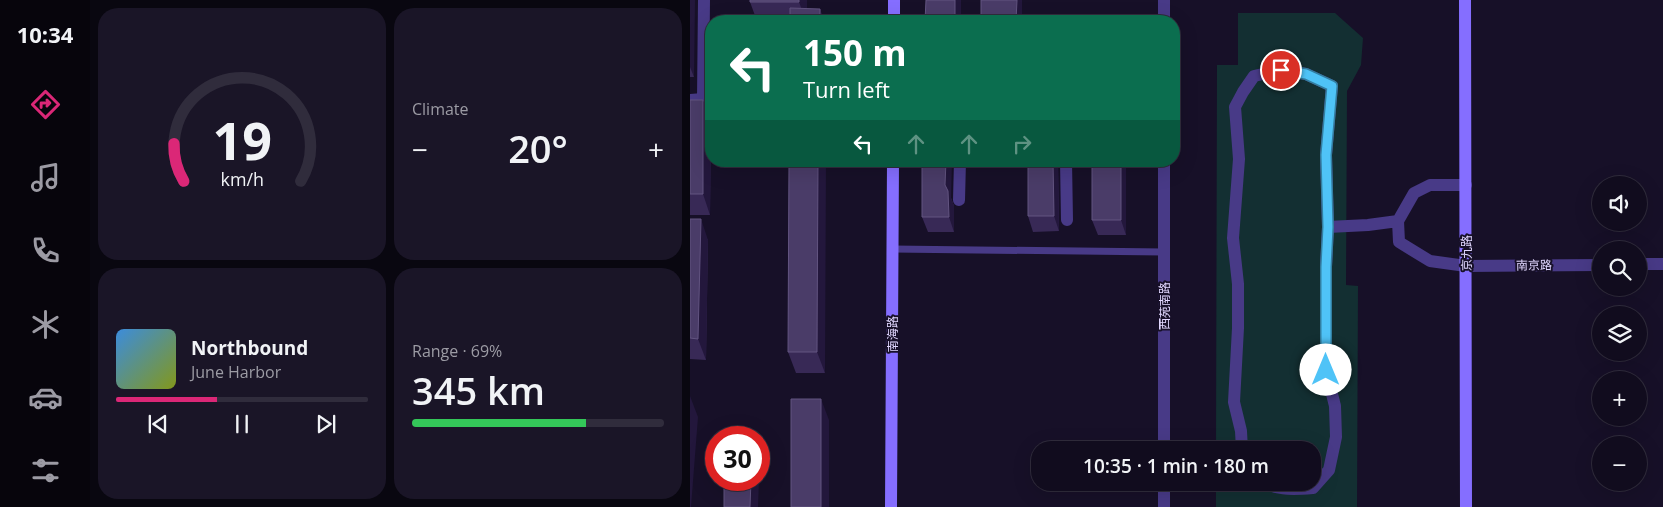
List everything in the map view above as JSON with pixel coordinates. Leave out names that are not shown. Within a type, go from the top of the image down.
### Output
[{"type":"main road","points":[[894,0],[894,15]]},
{"type":"main road","name":"京九路","points":[[1465,0],[1466,507]]},
{"type":"main road","name":"南海路","points":[[891,507],[893,167]]},
{"type":"street","points":[[690,100],[703,99],[704,0]]},
{"type":"street","points":[[1164,0],[1164,15]]},
{"type":"street","points":[[1242,441],[1234,402],[1238,293],[1233,238],[1239,158],[1235,107],[1242,92],[1254,76],[1281,70],[1306,74],[1332,86],[1326,155],[1328,227],[1326,370],[1335,406],[1336,437],[1329,470],[1321,479]]},
{"type":"street","points":[[959,200],[960,167]]},
{"type":"street","points":[[1066,167],[1067,220]]},
{"type":"street","name":"西苑南路","points":[[1164,167],[1164,441]]},
{"type":"street","points":[[1328,227],[1398,221],[1414,193],[1430,185],[1466,185]]},
{"type":"street","name":"南京路","points":[[1398,221],[1399,242],[1430,261],[1466,266],[1592,265]]},
{"type":"street","points":[[1647,264],[1663,264]]},
{"type":"street","points":[[1164,491],[1164,507]]},
{"type":"lane","points":[[893,249],[1164,252]]},
{"type":"green space","points":[[1238,13],[1335,13],[1363,38],[1361,65],[1347,91],[1346,285],[1358,286],[1357,507],[1216,507],[1216,491],[1321,491],[1321,441],[1216,441],[1217,65],[1238,65]]},
{"type":"building","points":[[750,0],[799,0],[799,2],[750,2]]},
{"type":"building","points":[[926,0],[955,0],[955,15],[925,15]]},
{"type":"building","points":[[981,0],[1017,0],[1016,15],[981,15]]},
{"type":"building","points":[[790,8],[820,9],[820,15],[790,15]]},
{"type":"building","points":[[690,100],[703,100],[703,194],[690,194]]},
{"type":"building","points":[[789,167],[818,167],[817,352],[788,352]]},
{"type":"building","points":[[922,167],[946,167],[945,185],[948,191],[949,217],[922,217]]},
{"type":"building","points":[[1028,167],[1053,167],[1054,216],[1028,216]]},
{"type":"building","points":[[1092,167],[1121,167],[1121,220],[1092,220]]},
{"type":"building","points":[[690,219],[701,219],[698,339],[690,338]]},
{"type":"building","points":[[791,399],[821,399],[821,507],[791,507]]},
{"type":"building","points":[[724,491],[751,491],[750,507],[724,507]]},
{"type":"route","points":[[1281,70],[1306,74],[1332,86],[1326,155],[1328,227],[1326,370]]}]
